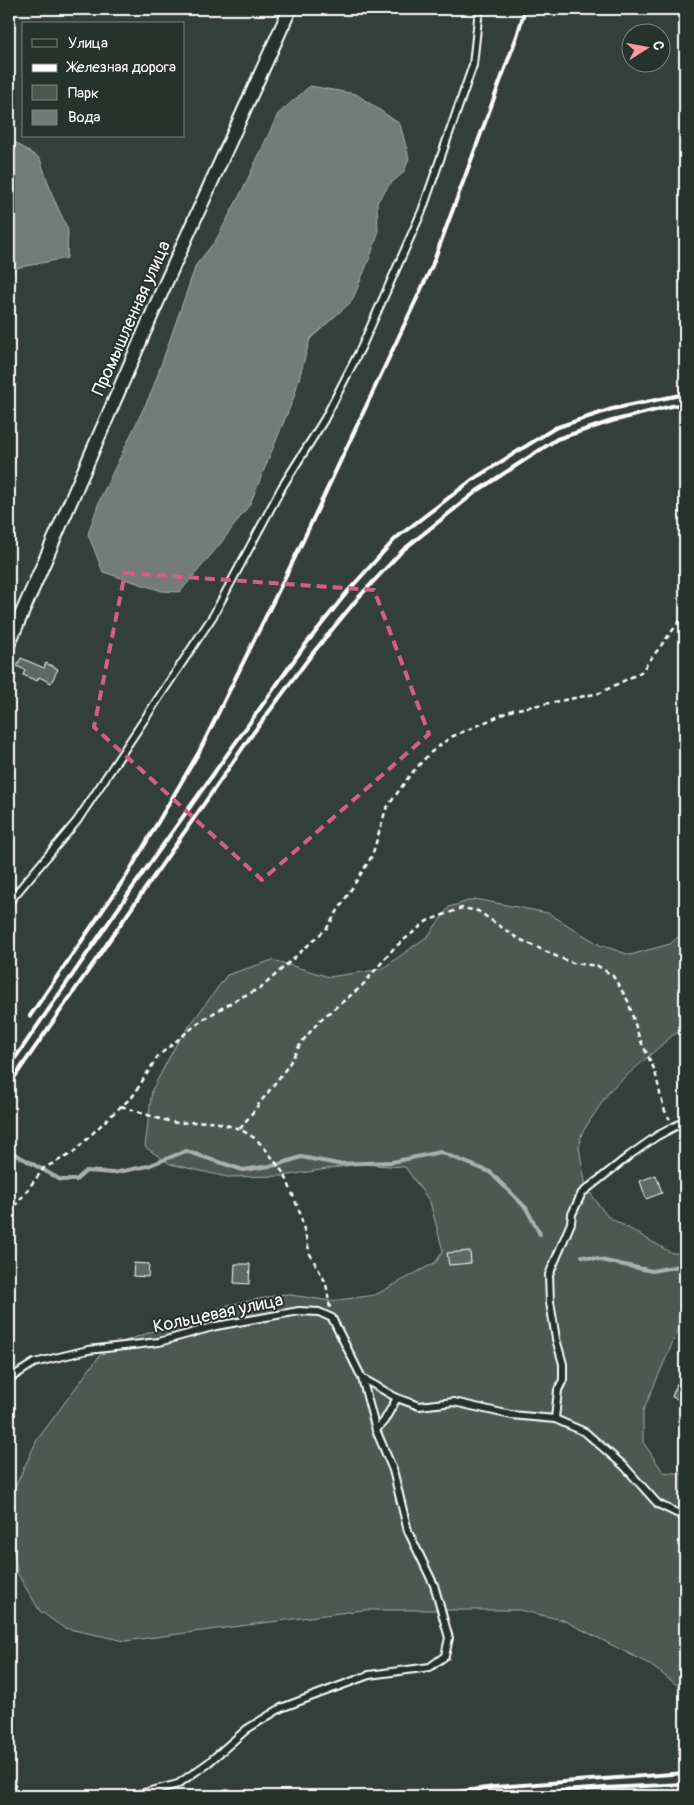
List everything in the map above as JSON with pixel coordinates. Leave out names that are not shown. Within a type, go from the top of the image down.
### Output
[{"type":"street","name":"Промышленная улица","points":[[9,643],[159,298],[290,9]]},
{"type":"lane","points":[[9,902],[77,821],[213,616],[282,487],[324,420],[362,346],[422,211],[473,65],[480,9]]},
{"type":"lane","points":[[555,1419],[558,1390],[563,1380],[563,1364],[556,1339],[550,1302],[549,1275],[572,1223],[572,1214],[582,1193],[630,1155],[657,1136],[685,1120]]},
{"type":"lane","name":"Кольцевая улица","points":[[9,1379],[34,1363],[88,1350],[159,1342],[216,1326],[299,1311],[319,1312],[332,1318]]},
{"type":"lane","points":[[132,1796],[178,1784],[208,1763],[247,1729],[281,1708],[369,1675],[430,1667],[445,1656],[448,1638],[434,1585],[408,1531],[393,1470],[376,1430],[362,1378],[332,1318]]},
{"type":"lane","points":[[362,1378],[397,1398],[419,1406],[454,1402],[511,1415],[555,1419],[585,1432],[624,1466],[658,1504],[685,1517]]},
{"type":"lane","points":[[376,1430],[384,1421],[397,1398]]},
{"type":"path","points":[[9,1214],[44,1168],[73,1153],[132,1096],[158,1056],[202,1020],[237,999],[261,988],[327,928],[372,856],[386,808],[410,775],[430,753],[451,737],[513,710],[600,692],[641,672],[685,614]]},
{"type":"path","points":[[240,1129],[288,1066],[301,1043],[320,1020],[361,987],[394,948],[427,921],[462,908],[478,911],[517,938],[560,958],[573,963],[598,966],[613,976],[628,1001],[639,1037],[655,1071],[666,1114],[675,1126]]},
{"type":"path","points":[[122,1106],[177,1123],[212,1121],[240,1129],[256,1139],[268,1152],[284,1176],[300,1213],[310,1254],[326,1283],[332,1318]]},
{"type":"highlighted area","points":[[125,573],[374,590],[429,734],[262,880],[94,727]]},
{"type":"green space","points":[[475,899],[548,913],[600,945],[630,955],[670,944],[685,931],[685,1029],[673,1035],[610,1090],[582,1133],[579,1148],[586,1187],[607,1216],[672,1253],[685,1253],[685,1319],[679,1328],[643,1411],[643,1442],[663,1472],[685,1474],[685,1691],[649,1664],[563,1620],[519,1610],[363,1610],[125,1641],[64,1628],[40,1611],[17,1573],[9,1517],[9,1500],[37,1440],[100,1355],[125,1341],[228,1305],[284,1294],[331,1301],[375,1295],[436,1262],[443,1251],[430,1202],[405,1167],[359,1164],[282,1176],[227,1177],[170,1164],[145,1147],[152,1090],[177,1043],[227,975],[273,960],[329,977],[382,969],[428,936],[449,907]]},
{"type":"water","points":[[310,86],[356,94],[400,124],[409,158],[404,172],[390,184],[377,202],[378,234],[352,301],[310,339],[294,397],[250,504],[221,543],[180,592],[162,591],[103,572],[88,534],[100,499],[152,391],[196,265],[216,240],[243,189],[278,114]]},
{"type":"water","points":[[9,138],[40,159],[53,197],[68,230],[67,258],[16,268],[9,283]]},
{"type":"building","points":[[21,658],[44,668],[46,663],[58,669],[51,683],[39,677],[37,681],[23,675],[25,670],[17,666]]},
{"type":"building","points":[[656,1175],[662,1193],[646,1199],[640,1181]]},
{"type":"building","points":[[470,1251],[471,1263],[449,1265],[447,1253]]},
{"type":"building","points":[[134,1263],[149,1264],[148,1277],[133,1276]]},
{"type":"building","points":[[235,1264],[250,1264],[249,1284],[234,1283]]},
{"type":"building","points":[[677,1383],[685,1386],[685,1402],[672,1397]]},
{"type":"waterway","points":[[15,1154],[61,1180],[76,1180],[86,1171],[113,1173],[148,1166],[186,1151],[243,1170],[277,1165],[301,1157],[338,1164],[392,1162],[440,1152],[490,1172],[526,1208],[540,1234]]},
{"type":"waterway","points":[[582,1256],[652,1271],[685,1265]]},
{"type":"railway","points":[[30,1016],[127,875],[199,752],[299,549],[432,266],[517,36],[525,9]]},
{"type":"railway","points":[[9,1067],[131,890],[302,649],[348,591],[396,538],[472,480],[555,428],[612,409],[685,394]]},
{"type":"railway","points":[[9,1085],[251,736],[312,654],[358,598],[403,550],[477,491],[557,439],[612,421],[685,404]]},
{"type":"railway","points":[[426,1796],[494,1787],[685,1773]]},
{"type":"railway","points":[[497,1796],[685,1784]]}]
